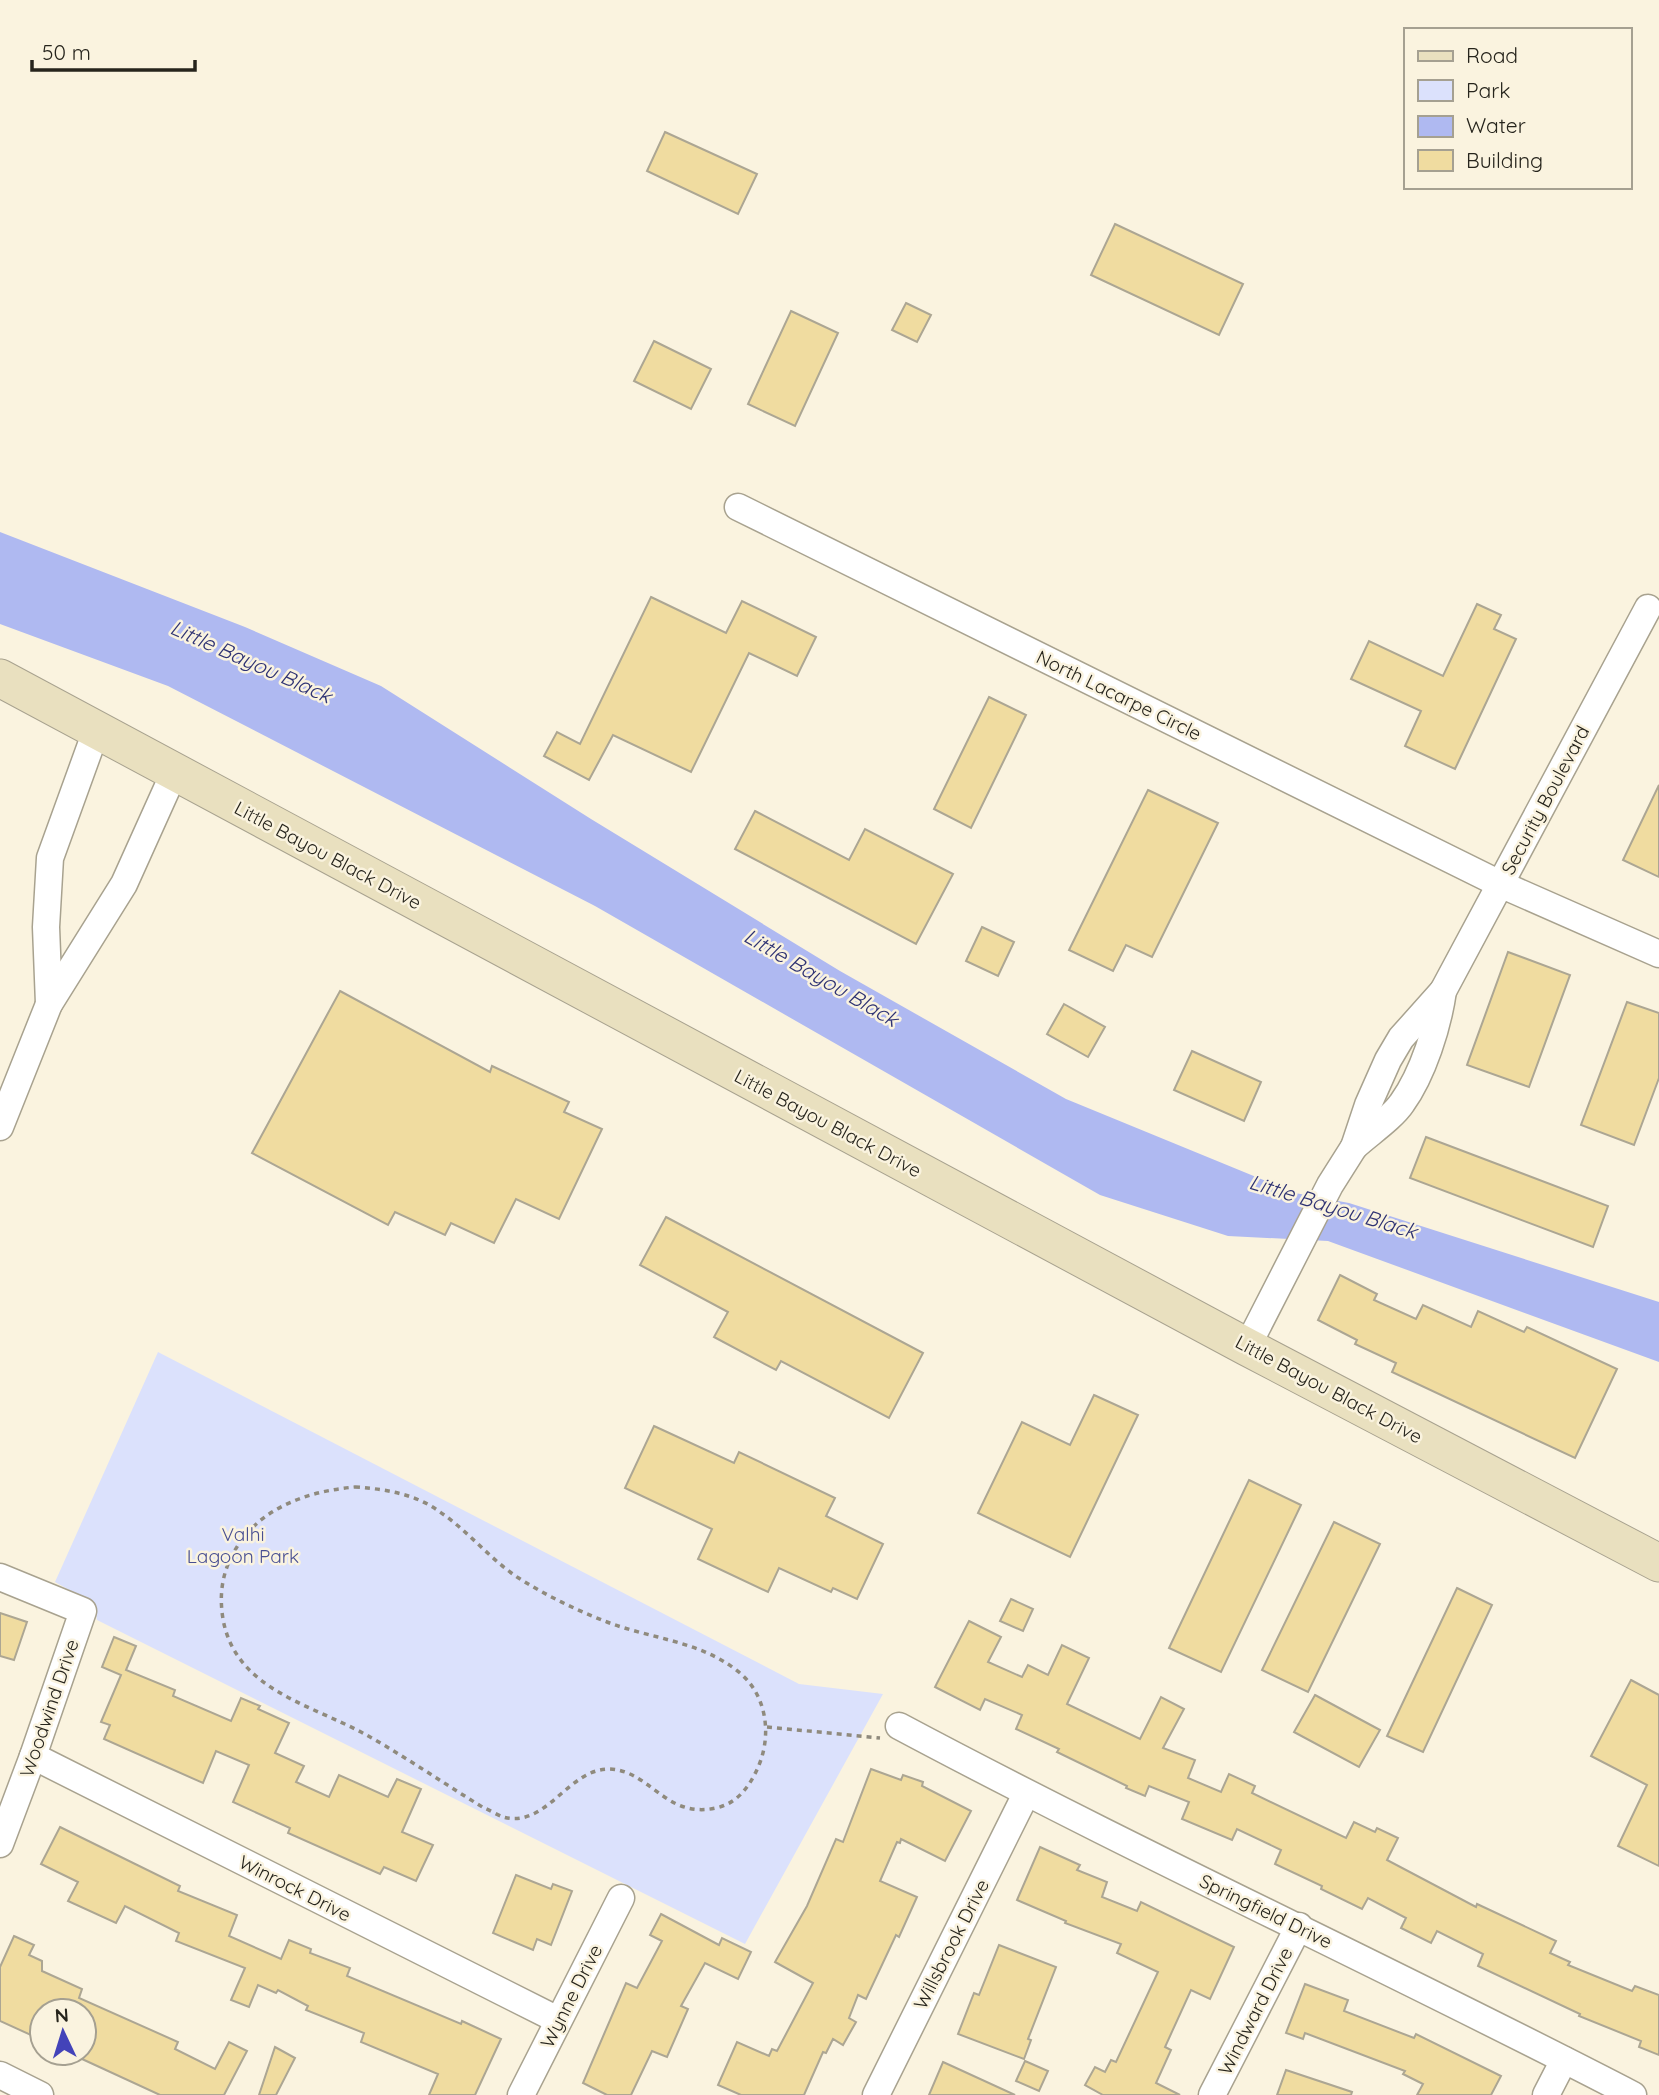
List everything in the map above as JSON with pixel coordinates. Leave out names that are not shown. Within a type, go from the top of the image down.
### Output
[{"type":"main road","name":"Little Bayou Black Drive","points":[[0,678],[1247,1347],[1659,1563]]},
{"type":"street","name":"North Lacarpe Circle","points":[[738,507],[1500,884],[1659,954]]},
{"type":"street","name":"Security Boulevard","points":[[1247,1347],[1331,1185],[1354,1147],[1402,1104],[1429,1051],[1443,991],[1648,608]]},
{"type":"street","points":[[48,1004],[46,927],[50,858],[96,731]]},
{"type":"street","points":[[0,1127],[48,1004],[124,884],[174,773]]},
{"type":"street","name":"Woodwind Drive","points":[[0,1577],[83,1611],[0,1844]]},
{"type":"street","name":"Springfield Drive","points":[[893,1733],[1026,1794],[1298,1926],[1633,2095]]},
{"type":"street","name":"Winrock Drive","points":[[33,1756],[558,2020]]},
{"type":"street","name":"Willsbrook Drive","points":[[876,2095],[1026,1794]]},
{"type":"street","name":"Wynne Drive","points":[[521,2095],[621,1898]]},
{"type":"street","name":"Windward Drive","points":[[1212,2095],[1298,1926]]},
{"type":"street","points":[[1546,2095],[1564,2060]]},
{"type":"street","points":[[0,2075],[40,2095]]},
{"type":"path","points":[[355,1487],[384,1489],[416,1499],[440,1511],[490,1557],[550,1596],[609,1623],[694,1646],[738,1672],[753,1687],[763,1707],[767,1727],[761,1760],[753,1779],[733,1801],[718,1807],[685,1808],[632,1776],[612,1769],[593,1771],[577,1779],[547,1806],[533,1814],[517,1818],[503,1817],[361,1733],[265,1685],[235,1653],[225,1630],[221,1604],[222,1582],[241,1539],[275,1509],[324,1490],[355,1487]]},
{"type":"path","points":[[767,1727],[893,1733]]},
{"type":"green space","name":"Valhi Lagoon Park","points":[[158,1352],[799,1684],[883,1694],[745,1944],[97,1620],[94,1604],[55,1582]]},
{"type":"water","name":"Little Bayou Black","points":[[0,532],[245,627],[381,686],[591,819],[840,971],[1066,1099],[1295,1193],[1349,1203],[1659,1302],[1659,1362],[1328,1241],[1228,1236],[1100,1195],[595,906],[168,686],[0,624]]},
{"type":"building","points":[[665,132],[757,174],[738,214],[647,171]]},
{"type":"building","points":[[1115,224],[1243,284],[1219,335],[1091,275]]},
{"type":"building","points":[[906,303],[931,315],[917,342],[892,330]]},
{"type":"building","points":[[791,311],[838,333],[795,426],[748,404]]},
{"type":"building","points":[[654,341],[711,369],[691,409],[634,381]]},
{"type":"building","points":[[651,597],[726,633],[742,601],[816,637],[797,676],[749,653],[691,772],[613,735],[589,780],[544,756],[557,732],[580,744]]},
{"type":"building","points":[[1477,604],[1501,615],[1494,629],[1516,639],[1455,769],[1405,746],[1421,711],[1351,679],[1369,641],[1443,676]]},
{"type":"building","points":[[989,697],[1026,715],[971,828],[934,809]]},
{"type":"building","points":[[1659,785],[1659,877],[1623,860]]},
{"type":"building","points":[[1148,790],[1218,823],[1152,957],[1126,945],[1113,971],[1069,950]]},
{"type":"building","points":[[755,811],[849,860],[865,829],[953,874],[916,944],[735,849]]},
{"type":"building","points":[[982,927],[1014,942],[998,976],[966,961]]},
{"type":"building","points":[[1508,952],[1570,975],[1529,1087],[1467,1065]]},
{"type":"building","points":[[340,991],[490,1072],[492,1066],[569,1102],[564,1112],[602,1129],[559,1219],[516,1199],[494,1243],[451,1223],[445,1235],[395,1212],[388,1225],[252,1153]]},
{"type":"building","points":[[1627,1002],[1659,1013],[1659,1078],[1634,1145],[1581,1125]]},
{"type":"building","points":[[1064,1004],[1105,1027],[1088,1057],[1047,1034]]},
{"type":"building","points":[[1192,1051],[1261,1082],[1244,1121],[1174,1090]]},
{"type":"building","points":[[1426,1137],[1608,1206],[1593,1247],[1410,1178]]},
{"type":"building","points":[[666,1217],[923,1353],[889,1418],[781,1361],[776,1370],[714,1337],[728,1312],[640,1265]]},
{"type":"building","points":[[1340,1275],[1377,1294],[1374,1300],[1416,1319],[1423,1305],[1471,1327],[1478,1311],[1524,1332],[1527,1327],[1617,1369],[1575,1458],[1392,1372],[1396,1363],[1355,1344],[1357,1340],[1318,1320]]},
{"type":"building","points":[[1094,1395],[1138,1415],[1070,1557],[978,1513],[1022,1422],[1070,1445]]},
{"type":"building","points":[[654,1426],[734,1463],[739,1452],[835,1498],[826,1516],[883,1544],[857,1599],[833,1588],[831,1592],[779,1568],[768,1592],[698,1559],[712,1529],[625,1488]]},
{"type":"building","points":[[1249,1480],[1301,1505],[1221,1672],[1169,1648]]},
{"type":"building","points":[[1334,1522],[1380,1544],[1308,1692],[1262,1670]]},
{"type":"building","points":[[1457,1588],[1492,1605],[1423,1752],[1387,1736]]},
{"type":"building","points":[[1011,1599],[1033,1609],[1023,1631],[1000,1621]]},
{"type":"building","points":[[0,1613],[27,1622],[14,1660],[0,1656]]},
{"type":"building","points":[[969,1621],[1001,1637],[988,1662],[1022,1677],[1028,1665],[1048,1675],[1062,1645],[1089,1658],[1067,1704],[1140,1739],[1161,1697],[1184,1709],[1163,1748],[1195,1760],[1188,1778],[1221,1792],[1229,1774],[1255,1786],[1252,1793],[1346,1838],[1354,1822],[1375,1832],[1377,1828],[1398,1838],[1387,1860],[1476,1907],[1477,1904],[1556,1941],[1550,1953],[1570,1962],[1568,1965],[1632,1991],[1635,1986],[1659,1995],[1659,2055],[1639,2047],[1641,2041],[1579,2016],[1580,2014],[1478,1966],[1483,1954],[1437,1931],[1431,1943],[1401,1928],[1406,1918],[1368,1898],[1362,1909],[1321,1889],[1322,1886],[1275,1864],[1281,1850],[1237,1829],[1232,1840],[1182,1819],[1189,1802],[1149,1786],[1145,1796],[1126,1788],[1127,1786],[1057,1752],[1059,1749],[1016,1729],[1022,1715],[985,1699],[980,1710],[935,1687]]},
{"type":"building","points":[[114,1637],[136,1646],[126,1670],[175,1690],[173,1696],[231,1721],[241,1698],[289,1723],[275,1753],[304,1766],[296,1782],[329,1797],[339,1775],[388,1797],[397,1779],[421,1789],[402,1832],[433,1845],[416,1881],[384,1867],[380,1874],[288,1833],[290,1828],[233,1802],[249,1765],[216,1751],[203,1783],[104,1739],[110,1725],[101,1722],[121,1675],[102,1667]]},
{"type":"building","points":[[1631,1680],[1659,1695],[1659,1866],[1618,1846],[1647,1785],[1591,1756]]},
{"type":"building","points":[[1315,1695],[1380,1730],[1359,1767],[1294,1732]]},
{"type":"building","points":[[871,1769],[901,1780],[903,1775],[923,1782],[922,1786],[971,1811],[945,1861],[901,1839],[900,1843],[897,1842],[880,1881],[917,1897],[866,1999],[858,1995],[849,2018],[856,2022],[843,2045],[833,2039],[826,2053],[823,2052],[804,2095],[741,2095],[718,2085],[737,2042],[769,2056],[772,2049],[777,2051],[813,1983],[775,1962],[807,1906],[836,1839],[843,1842]]},
{"type":"building","points":[[60,1827],[180,1886],[178,1891],[237,1915],[229,1936],[281,1959],[289,1940],[311,1949],[310,1953],[350,1968],[347,1976],[501,2039],[475,2095],[429,2095],[438,2074],[361,2042],[364,2033],[306,2010],[308,2006],[278,1990],[276,1993],[258,1985],[249,2007],[231,2000],[245,1968],[176,1941],[179,1933],[125,1906],[116,1923],[68,1901],[78,1882],[41,1864]]},
{"type":"building","points":[[1040,1847],[1080,1865],[1077,1870],[1107,1882],[1102,1897],[1137,1911],[1141,1902],[1234,1947],[1210,1999],[1191,1990],[1165,2047],[1171,2050],[1156,2083],[1180,2095],[1103,2095],[1085,2085],[1095,2067],[1105,2072],[1111,2060],[1116,2062],[1158,1972],[1117,1953],[1121,1944],[1065,1923],[1066,1921],[1017,1900]]},
{"type":"building","points":[[516,1875],[551,1889],[553,1884],[572,1891],[551,1945],[537,1939],[533,1950],[493,1933]]},
{"type":"building","points":[[661,1914],[719,1945],[722,1938],[751,1952],[738,1979],[705,1963],[681,2006],[688,2009],[667,2057],[652,2051],[631,2095],[607,2095],[583,2083],[626,1983],[637,1988],[662,1941],[650,1935]]},
{"type":"building","points":[[14,1936],[34,1945],[29,1955],[42,1961],[42,1971],[82,1989],[79,1997],[28,1997],[28,2034],[0,2021],[0,1967]]},
{"type":"building","points":[[999,1945],[1056,1967],[1028,2039],[1031,2040],[1024,2059],[958,2034],[974,1993],[979,1995]]},
{"type":"building","points":[[1305,1984],[1348,2000],[1344,2011],[1414,2038],[1416,2034],[1501,2076],[1491,2095],[1417,2095],[1423,2084],[1403,2074],[1405,2071],[1305,2033],[1303,2039],[1286,2033]]},
{"type":"building","points":[[98,2006],[178,2042],[175,2049],[215,2069],[229,2042],[247,2051],[224,2095],[160,2095],[98,2066]]},
{"type":"building","points":[[275,2047],[295,2058],[276,2095],[259,2095]]},
{"type":"building","points":[[1025,2061],[1048,2071],[1039,2091],[1016,2081]]},
{"type":"building","points":[[943,2062],[954,2067],[1015,2095],[929,2095]]},
{"type":"building","points":[[1286,2070],[1352,2092],[1351,2095],[1277,2095]]}]
